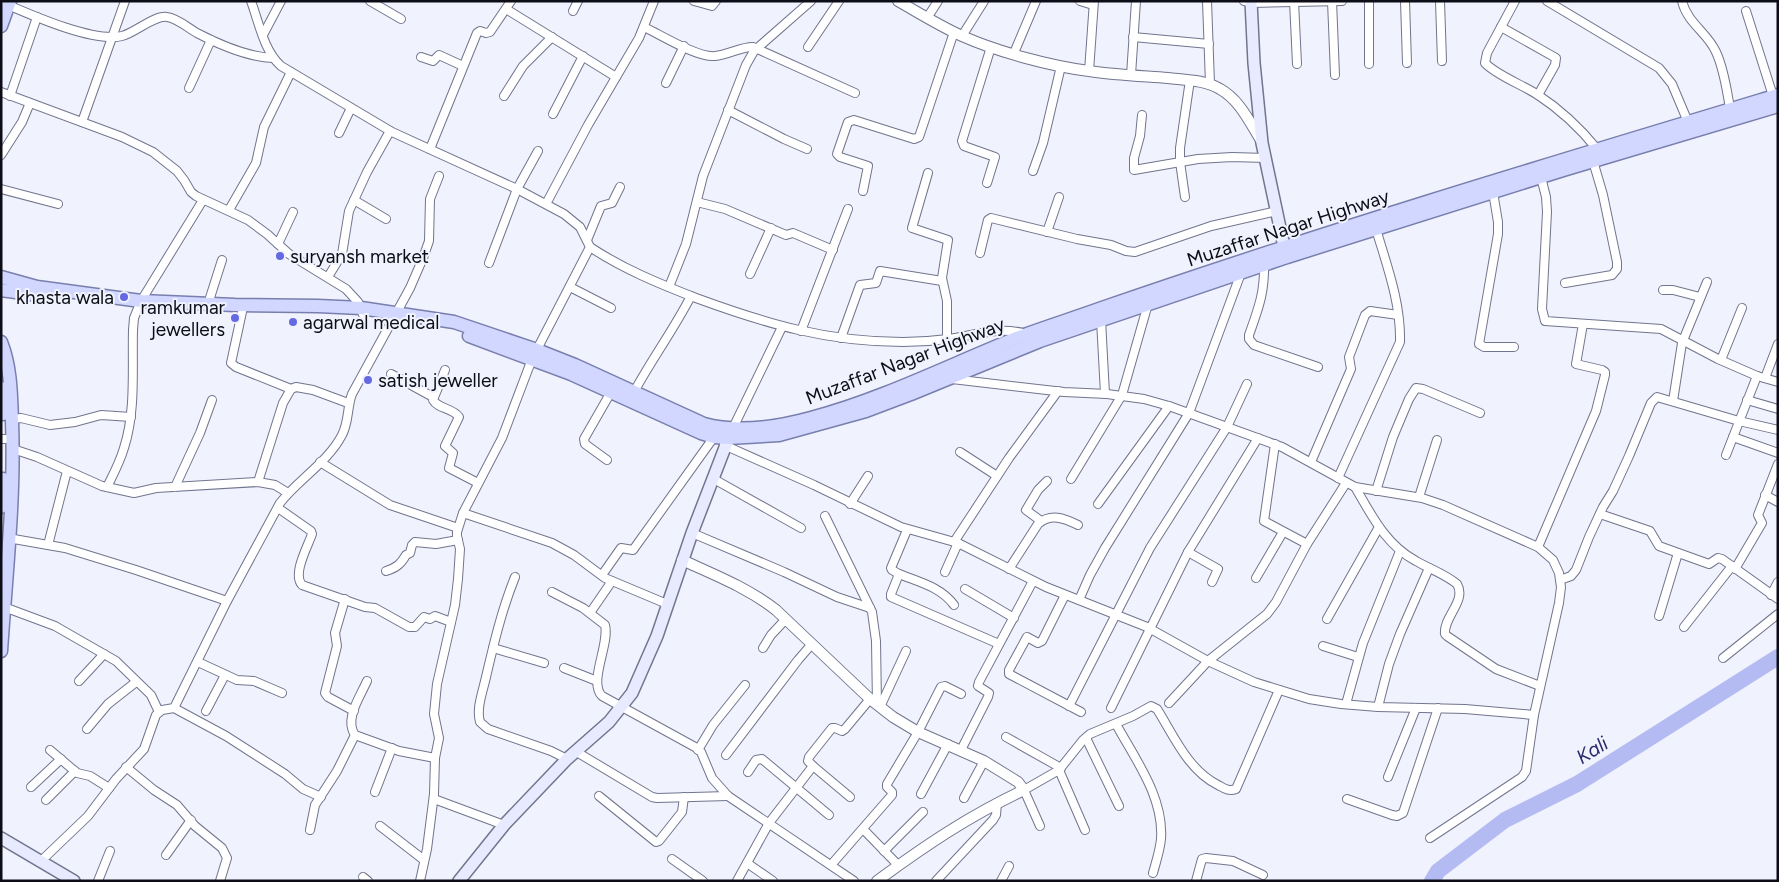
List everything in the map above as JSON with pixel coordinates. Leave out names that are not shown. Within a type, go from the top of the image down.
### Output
[{"type":"main road","points":[[1249,2],[1262,143],[1286,252]]},
{"type":"main road","points":[[1,26],[5,3]]},
{"type":"main road","name":"Muzaffar Nagar Highway","points":[[728,437],[834,411],[945,370],[1028,334],[1776,99]]},
{"type":"main road","name":"Muzaffar Nagar Highway","points":[[1286,252],[1376,229],[1541,177],[1595,155],[1688,122],[1732,114]]},
{"type":"main road","name":"Muzaffar Nagar Highway","points":[[534,354],[701,433],[714,437],[779,435],[866,411],[1040,341],[1241,273],[1264,260]]},
{"type":"main road","name":"Muzaffar Nagar Highway","points":[[1,278],[37,287],[140,304],[208,304],[362,312],[452,329],[534,354],[634,392],[704,424],[716,427],[728,437]]},
{"type":"main road","name":"Muzaffar Nagar Highway","points":[[1,290],[242,312],[336,314],[362,312]]},
{"type":"main road","points":[[1,342],[8,366],[12,419],[6,443]]},
{"type":"main road","points":[[1,388],[6,443],[4,499],[8,538],[1,651]]},
{"type":"main road","points":[[459,881],[504,825],[571,755],[609,722],[622,707],[639,679],[728,437]]},
{"type":"main road","points":[[1,838],[74,881]]},
{"type":"street","points":[[82,122],[125,1]]},
{"type":"street","points":[[251,1],[273,58],[291,72],[390,131],[546,204],[574,220],[580,227],[588,244],[609,260],[669,287],[782,327],[841,338],[925,342],[1011,330],[1028,334],[1040,341]]},
{"type":"street","points":[[263,35],[281,1]]},
{"type":"street","points":[[370,1],[401,19]]},
{"type":"street","points":[[430,149],[462,66],[477,33],[480,31],[490,32],[512,1]]},
{"type":"street","points":[[573,11],[578,1]]},
{"type":"street","points":[[546,204],[588,125],[644,28],[654,1]]},
{"type":"street","points":[[694,1],[709,6],[712,6],[716,1]]},
{"type":"street","points":[[669,287],[686,244],[704,176],[746,64],[757,48],[811,1]]},
{"type":"street","points":[[808,47],[839,1]]},
{"type":"street","points":[[898,1],[958,34],[991,47],[1061,66],[1089,71],[1190,80],[1210,84],[1232,97],[1262,143]]},
{"type":"street","points":[[927,18],[938,1]]},
{"type":"street","points":[[862,191],[868,166],[840,157],[837,154],[848,122],[854,120],[914,139],[919,137],[958,34],[984,1]]},
{"type":"street","points":[[1014,53],[1036,1]]},
{"type":"street","points":[[1080,1],[1093,3],[1089,71]]},
{"type":"street","points":[[1131,75],[1136,1]]},
{"type":"street","points":[[1208,1],[1210,84]]},
{"type":"street","points":[[1332,1],[1335,74]]},
{"type":"street","points":[[1249,2],[1342,1]]},
{"type":"street","points":[[1369,1],[1369,64]]},
{"type":"street","points":[[1406,1],[1407,63]]},
{"type":"street","points":[[1440,1],[1442,61]]},
{"type":"street","points":[[1515,1],[1487,53],[1485,63],[1538,95],[1567,116],[1582,131],[1595,155],[1618,262],[1617,269],[1612,275],[1565,283]]},
{"type":"street","points":[[1547,1],[1659,68],[1672,84],[1688,122]]},
{"type":"street","points":[[1682,1],[1688,17],[1717,53],[1732,114]]},
{"type":"street","points":[[1294,2],[1297,64]]},
{"type":"street","points":[[5,3],[37,17],[84,33],[111,38],[127,35],[158,18],[167,17],[211,40],[254,55],[273,58]]},
{"type":"street","points":[[506,9],[616,77]]},
{"type":"street","points":[[1746,11],[1776,99]]},
{"type":"street","points":[[10,96],[37,17]]},
{"type":"street","points":[[644,28],[708,56],[723,55],[748,47],[757,48],[855,93]]},
{"type":"street","points":[[1501,28],[1556,58],[1556,62],[1538,95]]},
{"type":"street","points":[[504,96],[523,66],[552,37]]},
{"type":"street","points":[[1133,37],[1209,44]]},
{"type":"street","points":[[189,88],[211,40]]},
{"type":"street","points":[[666,82],[684,46]]},
{"type":"street","points":[[988,183],[995,157],[964,146],[962,141],[991,47]]},
{"type":"street","points":[[421,57],[434,61],[439,55],[462,66]]},
{"type":"street","points":[[553,114],[584,56]]},
{"type":"street","points":[[1033,172],[1044,143],[1061,66]]},
{"type":"street","points":[[229,210],[256,163],[264,127],[291,72]]},
{"type":"street","points":[[1185,197],[1180,148],[1190,80]]},
{"type":"street","points":[[1,92],[122,137],[153,152],[177,171],[191,192],[203,200],[229,210],[258,226],[296,258],[328,277],[354,296],[362,312]]},
{"type":"street","points":[[1,155],[22,122],[30,103]]},
{"type":"street","points":[[339,133],[351,108]]},
{"type":"street","points":[[728,110],[767,131],[807,149]]},
{"type":"street","points":[[1142,115],[1140,136],[1134,158],[1134,170],[1214,157],[1266,158]]},
{"type":"street","points":[[328,277],[342,254],[346,224],[354,200],[390,131]]},
{"type":"street","points":[[489,262],[517,189],[538,151]]},
{"type":"street","points":[[928,173],[912,228],[948,239],[942,281],[947,301],[948,339]]},
{"type":"street","points":[[174,708],[227,601],[278,508],[288,493],[320,462],[346,428],[348,403],[410,288],[426,251],[430,230],[430,199],[440,176]]},
{"type":"street","points":[[1541,177],[1546,197],[1547,212],[1542,309],[1545,321],[1654,327],[1667,331],[1722,360],[1761,377],[1778,382]]},
{"type":"street","points":[[420,881],[434,799],[439,738],[434,705],[455,605],[460,561],[458,528],[463,513],[502,438],[534,354],[570,287],[601,206],[612,203],[620,188]]},
{"type":"street","points":[[1,189],[58,204]]},
{"type":"street","points":[[1493,192],[1498,234],[1479,344],[1484,347],[1514,347]]},
{"type":"street","points":[[1047,232],[1058,197]]},
{"type":"street","points":[[107,487],[124,449],[131,417],[132,330],[140,304],[203,200]]},
{"type":"street","points":[[354,200],[386,219]]},
{"type":"street","points":[[697,202],[725,209],[786,234],[794,233],[833,250]]},
{"type":"street","points":[[801,331],[848,209]]},
{"type":"street","points":[[980,253],[990,218],[1077,239],[1099,242],[1135,252],[1211,226],[1277,211]]},
{"type":"street","points":[[278,244],[293,212]]},
{"type":"street","points":[[750,274],[771,228]]},
{"type":"street","points":[[1338,478],[1400,342],[1398,315],[1391,278],[1376,229]]},
{"type":"street","points":[[208,304],[222,260]]},
{"type":"street","points":[[1264,260],[1265,283],[1263,294],[1249,340],[1254,344],[1318,367]]},
{"type":"street","points":[[841,338],[859,286],[862,284],[876,284],[880,271],[942,281]]},
{"type":"street","points":[[1079,600],[1105,548],[1189,413],[1241,273]]},
{"type":"street","points":[[1673,400],[1683,340],[1707,282]]},
{"type":"street","points":[[570,287],[611,308]]},
{"type":"street","points":[[1663,290],[1673,290],[1700,297]]},
{"type":"street","points":[[634,392],[691,296]]},
{"type":"street","points":[[1071,480],[1122,396],[1148,304]]},
{"type":"street","points":[[1722,360],[1742,308]]},
{"type":"street","points":[[1311,462],[1351,369],[1349,357],[1365,315],[1370,311],[1398,315]]},
{"type":"street","points":[[242,312],[232,363],[291,389],[296,387],[313,390],[348,403]]},
{"type":"street","points":[[1101,320],[1105,394]]},
{"type":"street","points":[[1538,547],[1596,411],[1605,375],[1605,372],[1602,370],[1576,364],[1583,324]]},
{"type":"street","points":[[782,327],[728,437],[850,504],[908,530],[956,542],[1033,581],[1150,628],[1208,661],[1254,682],[1279,690],[1309,699],[1346,704],[1534,715]]},
{"type":"street","points":[[1726,455],[1747,400],[1778,344]]},
{"type":"street","points":[[445,370],[433,400],[435,404],[456,413],[459,417],[445,446],[453,453],[449,468],[478,483]]},
{"type":"street","points":[[391,374],[433,397]]},
{"type":"street","points":[[949,379],[1122,396],[1144,399],[1169,406],[1275,444],[1355,487],[1419,497],[1444,505],[1538,547],[1553,560],[1560,580],[1559,603],[1534,715],[1526,771],[1522,777],[1430,838]]},
{"type":"street","points":[[1069,706],[1150,548],[1227,427],[1247,384]]},
{"type":"street","points":[[1376,491],[1393,437],[1409,399],[1416,388],[1423,389],[1480,413]]},
{"type":"street","points":[[258,482],[284,404],[291,389]]},
{"type":"street","points":[[945,572],[956,542],[997,476],[1058,391]]},
{"type":"street","points":[[607,460],[585,444],[584,439],[611,392]]},
{"type":"street","points":[[1560,580],[1574,574],[1653,399],[1660,397],[1673,400],[1739,421],[1778,430]]},
{"type":"street","points":[[174,487],[200,433],[212,400]]},
{"type":"street","points":[[1747,400],[1778,409]]},
{"type":"street","points":[[1098,504],[1169,406]]},
{"type":"street","points":[[12,419],[21,418],[50,425],[75,422],[101,415],[131,417]]},
{"type":"street","points":[[602,576],[621,548],[633,550],[714,437]]},
{"type":"street","points":[[1733,437],[1778,453]]},
{"type":"street","points":[[1111,708],[1188,552],[1258,438]]},
{"type":"street","points":[[1419,497],[1437,440]]},
{"type":"street","points":[[6,443],[107,487],[134,493],[156,488],[258,482],[275,485],[288,493]]},
{"type":"street","points":[[1275,444],[1264,518],[1266,523],[1307,544]]},
{"type":"street","points":[[960,452],[997,476]]},
{"type":"street","points":[[320,462],[390,504],[458,528]]},
{"type":"street","points":[[1684,627],[1734,568],[1762,523],[1758,515],[1778,464]]},
{"type":"street","points":[[48,545],[67,471]]},
{"type":"street","points":[[850,504],[868,476]]},
{"type":"street","points":[[712,478],[801,528]]},
{"type":"street","points":[[1042,521],[1026,510],[1038,490],[1047,481]]},
{"type":"street","points":[[1168,703],[1208,661],[1267,614],[1276,602],[1307,544],[1346,483]]},
{"type":"street","points":[[1355,487],[1378,526],[1400,551],[1453,580],[1460,588],[1456,604],[1445,628],[1445,634],[1496,669],[1540,686]]},
{"type":"street","points":[[1765,496],[1778,502]]},
{"type":"street","points":[[278,508],[311,531],[311,537],[302,558],[299,582],[306,587],[365,607],[374,608],[409,627],[415,627],[424,617],[430,619],[435,616],[451,622]]},
{"type":"street","points":[[463,513],[552,543],[574,555],[602,576],[667,604]]},
{"type":"street","points":[[1600,514],[1650,531],[1659,546],[1709,564],[1718,558],[1722,559],[1774,597],[1778,582]]},
{"type":"street","points":[[825,516],[870,608],[876,641],[876,704]]},
{"type":"street","points":[[1009,569],[1042,521],[1056,517],[1078,525]]},
{"type":"street","points":[[1327,619],[1378,526]]},
{"type":"street","points":[[908,530],[891,568],[892,570],[941,591],[948,596],[954,605]]},
{"type":"street","points":[[1256,578],[1284,532]]},
{"type":"street","points":[[692,533],[837,597],[870,608]]},
{"type":"street","points":[[8,538],[65,548],[101,558],[227,601]]},
{"type":"street","points":[[386,571],[393,569],[402,562],[406,554],[410,552],[414,542],[436,544],[458,540]]},
{"type":"street","points":[[1346,704],[1358,657],[1400,551]]},
{"type":"street","points":[[1188,552],[1217,568],[1218,571],[1212,582]]},
{"type":"street","points":[[1659,616],[1678,553]]},
{"type":"street","points":[[682,560],[745,589],[760,598],[876,704],[905,726],[984,761],[1018,782],[1024,790],[1040,826]]},
{"type":"street","points":[[1378,707],[1389,664],[1400,634],[1429,568]]},
{"type":"street","points":[[899,574],[891,597],[999,644]]},
{"type":"street","points":[[515,576],[504,604],[493,648],[479,709],[480,722],[488,728],[550,751],[571,755],[652,797],[728,796]]},
{"type":"street","points":[[590,613],[612,581]]},
{"type":"street","points":[[961,750],[988,697],[988,694],[978,685],[1033,581]]},
{"type":"street","points":[[964,589],[1014,618]]},
{"type":"street","points":[[552,592],[590,613],[603,622],[606,627],[597,681],[599,692],[698,750],[704,758],[712,778],[728,796],[854,881]]},
{"type":"street","points":[[1065,595],[1042,641],[1038,643],[1027,637],[1008,672],[1010,675],[1081,712]]},
{"type":"street","points":[[345,599],[335,633],[337,646],[325,693],[328,697],[354,711]]},
{"type":"street","points":[[4,607],[55,626],[116,661],[154,699],[158,712],[144,750],[126,767],[77,827],[41,861]]},
{"type":"street","points":[[1723,658],[1778,614]]},
{"type":"street","points":[[763,648],[771,635],[785,620]]},
{"type":"street","points":[[726,756],[792,666],[811,645]]},
{"type":"street","points":[[1323,646],[1358,657]]},
{"type":"street","points":[[493,648],[544,663]]},
{"type":"street","points":[[850,797],[812,766],[808,759],[832,728],[842,731],[846,729],[876,704],[906,651]]},
{"type":"street","points":[[79,681],[104,654]]},
{"type":"street","points":[[198,662],[225,675],[241,681],[254,681],[282,694]]},
{"type":"street","points":[[564,668],[597,681]]},
{"type":"street","points":[[206,711],[225,675]]},
{"type":"street","points":[[367,681],[350,721],[355,735],[392,748],[436,758]]},
{"type":"street","points":[[87,729],[108,704],[136,682]]},
{"type":"street","points":[[698,750],[713,725],[745,685]]},
{"type":"street","points":[[831,865],[892,795],[892,792],[886,786],[918,732],[942,686],[961,694]]},
{"type":"street","points":[[877,881],[927,844],[996,803],[1024,790],[1060,769],[1086,738],[1133,716],[1147,707],[1155,706],[1196,770],[1205,778],[1228,790],[1232,790],[1239,784],[1279,690]]},
{"type":"street","points":[[158,712],[174,708],[226,736],[285,774],[303,789],[321,797]]},
{"type":"street","points":[[1388,777],[1416,708]]},
{"type":"street","points":[[1347,800],[1392,816],[1403,813],[1438,708]]},
{"type":"street","points":[[1116,724],[1149,783],[1157,806],[1161,823],[1161,840],[1153,873]]},
{"type":"street","points":[[310,830],[312,812],[337,771],[355,735]]},
{"type":"street","points":[[1006,737],[1060,769],[1086,830]]},
{"type":"street","points":[[1086,738],[1119,806]]},
{"type":"street","points":[[921,794],[948,744]]},
{"type":"street","points":[[375,792],[392,748]]},
{"type":"street","points":[[50,750],[75,771],[90,776],[109,788]]},
{"type":"street","points":[[748,772],[756,760],[760,758],[829,815]]},
{"type":"street","points":[[31,787],[61,759]]},
{"type":"street","points":[[964,798],[984,761]]},
{"type":"street","points":[[737,881],[769,823],[812,766]]},
{"type":"street","points":[[126,767],[154,790],[177,805],[203,833],[218,842],[225,853],[226,862],[220,881]]},
{"type":"street","points":[[46,800],[75,771]]},
{"type":"street","points":[[599,796],[656,842],[682,812],[684,798]]},
{"type":"street","points":[[434,799],[504,825]]},
{"type":"street","points":[[936,881],[993,820],[996,815],[996,803]]},
{"type":"street","points":[[884,851],[923,812]]},
{"type":"street","points":[[166,855],[191,820]]},
{"type":"street","points":[[380,826],[424,860]]},
{"type":"street","points":[[862,828],[898,865]]},
{"type":"street","points":[[98,881],[110,851]]},
{"type":"street","points":[[1196,881],[1202,859],[1206,858],[1233,861],[1263,874]]},
{"type":"street","points":[[672,859],[703,881]]},
{"type":"street","points":[[746,863],[773,881]]},
{"type":"street","points":[[1001,881],[1009,866]]},
{"type":"waterway","name":"Kali","points":[[1432,881],[1438,871],[1505,820],[1577,784],[1778,657]]},
{"type":"place","name":"suryansh market","points":[[280,256]]},
{"type":"place","name":"khasta wala","points":[[124,297]]},
{"type":"place","name":"ramkumar jewellers","points":[[235,318]]},
{"type":"place","name":"agarwal medical","points":[[293,322]]},
{"type":"place","name":"satish jeweller","points":[[368,380]]}]
